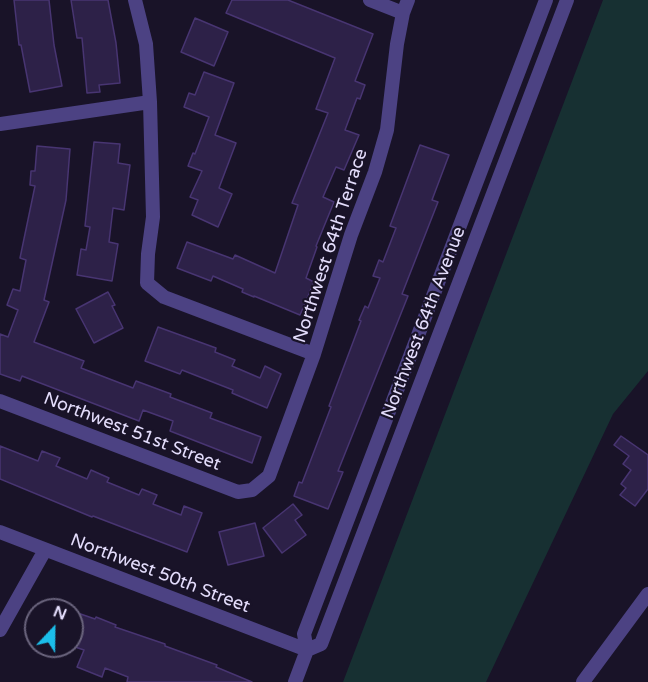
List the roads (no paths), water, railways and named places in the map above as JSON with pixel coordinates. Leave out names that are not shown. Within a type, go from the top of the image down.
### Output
[{"type":"street","points":[[135,0],[146,44],[150,102],[153,217],[147,283],[164,297],[314,354]]},
{"type":"street","points":[[370,0],[406,7]]},
{"type":"street","name":"Northwest 64th Avenue","points":[[295,682],[307,650],[304,634],[546,0]]},
{"type":"street","name":"Northwest 64th Avenue","points":[[307,650],[321,644],[567,0]]},
{"type":"street","name":"Northwest 64th Terrace","points":[[252,490],[269,476],[314,354],[351,235],[375,172],[387,130],[397,44],[406,7]]},
{"type":"street","points":[[0,135],[0,123],[150,102]]},
{"type":"street","name":"Northwest 51st Street","points":[[0,401],[238,492],[252,490]]},
{"type":"street","name":"Northwest 50th Street","points":[[0,532],[307,650]]},
{"type":"street","points":[[0,630],[45,550]]},
{"type":"street","points":[[583,682],[648,594]]}]
